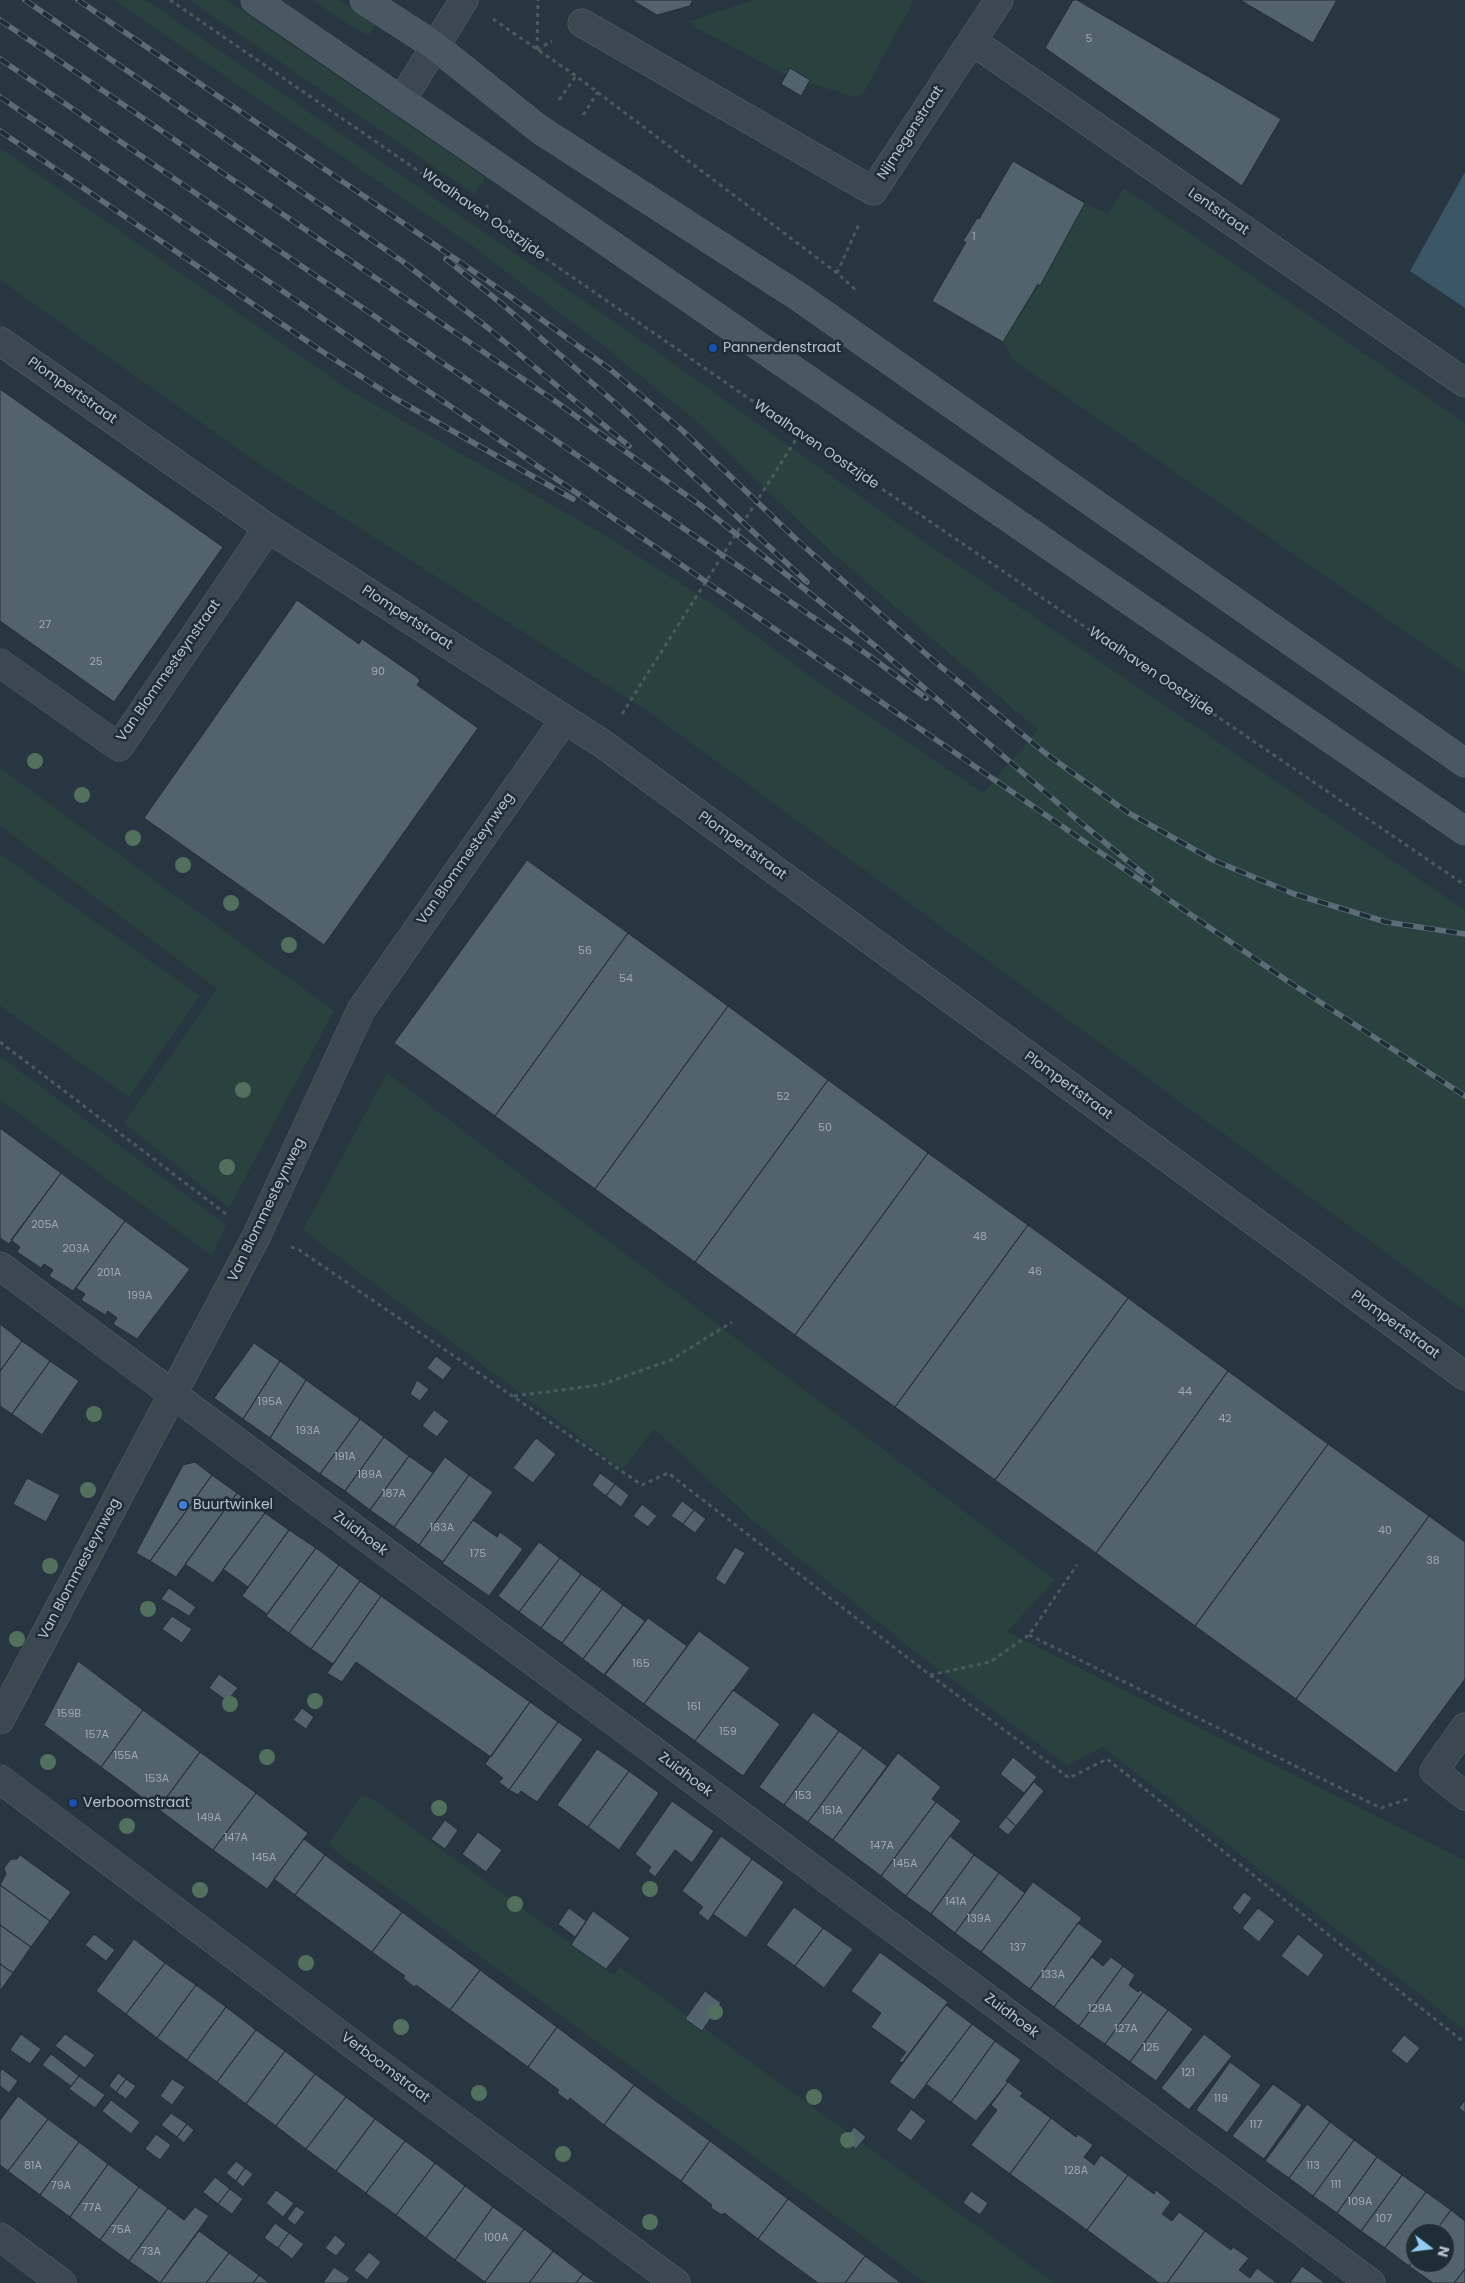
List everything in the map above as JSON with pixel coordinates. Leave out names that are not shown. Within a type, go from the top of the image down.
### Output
[{"type":"main road","points":[[254,0],[1465,832]]},
{"type":"main road","points":[[364,0],[435,46],[520,116],[800,297],[1465,763]]},
{"type":"street","points":[[401,101],[464,0]]},
{"type":"street","name":"Nijmegenstraat","points":[[873,191],[999,0]]},
{"type":"street","points":[[582,24],[873,191]]},
{"type":"street","name":"Lentstraat","points":[[972,41],[1465,383]]},
{"type":"street","name":"Plompertstraat","points":[[0,342],[268,528],[603,744],[1465,1376]]},
{"type":"street","name":"Van Blommesteynstraat","points":[[0,664],[119,747],[268,528]]},
{"type":"street","name":"Van Blommesteynweg","points":[[0,1720],[256,1237],[361,1010],[564,720]]},
{"type":"street","name":"Zuidhoek","points":[[0,1266],[1370,2283]]},
{"type":"street","points":[[1457,1791],[1434,1770],[1465,1727]]},
{"type":"street","name":"Verboomstraat","points":[[0,1779],[355,2046],[676,2283]]},
{"type":"street","points":[[0,2237],[62,2283]]},
{"type":"path","name":"Waalhaven Oostzijde","points":[[170,0],[800,434],[1465,885]]},
{"type":"path","points":[[538,0],[538,50]]},
{"type":"path","points":[[490,16],[576,76],[837,272],[863,296]]},
{"type":"path","name":"Nijmegenstraat","points":[[837,272],[873,191]]},
{"type":"path","points":[[603,744],[800,434]]},
{"type":"path","points":[[0,1042],[256,1237],[298,1249],[642,1484],[668,1473],[930,1675],[1069,1778],[1107,1759],[1465,2043]]},
{"type":"path","points":[[513,1396],[600,1385],[671,1360],[732,1322]]},
{"type":"path","points":[[930,1675],[990,1662],[1029,1635],[1077,1565]]},
{"type":"path","points":[[1029,1635],[1381,1808],[1457,1791]]},
{"type":"green space","points":[[114,0],[146,0],[619,325],[920,539],[1465,910],[1465,1311],[649,712],[262,466],[0,280],[0,148],[351,391],[601,533],[710,602],[815,680],[983,793],[1038,730],[827,548],[691,417],[606,348],[471,245]]},
{"type":"green space","points":[[189,0],[226,0],[486,178],[474,194]]},
{"type":"green space","points":[[312,0],[339,0],[375,24],[370,36],[349,25]]},
{"type":"green space","points":[[754,0],[914,0],[863,94],[854,97],[786,75],[698,29],[689,21]]},
{"type":"green space","points":[[1124,188],[1465,423],[1465,673],[1013,360],[1003,342],[1053,263],[1085,203],[1108,214]]},
{"type":"green space","points":[[0,768],[334,1011],[229,1208],[124,1123],[217,989],[0,826]]},
{"type":"green space","points":[[0,854],[200,996],[129,1097],[0,1006]]},
{"type":"green space","points":[[0,1056],[226,1225],[212,1256],[0,1100]]},
{"type":"green space","points":[[387,1073],[1055,1580],[1007,1632],[1465,1860],[1465,2030],[1103,1747],[1067,1765],[924,1659],[752,1520],[654,1429],[623,1470],[303,1230]]},
{"type":"green space","points":[[361,1796],[371,1798],[614,1975],[620,1967],[1055,2283],[926,2283],[335,1850],[329,1843]]},
{"type":"water","points":[[1465,172],[1465,308],[1410,271]]},
{"type":"building","points":[[632,0],[693,0],[690,6],[657,15]]},
{"type":"building","points":[[1073,0],[1077,0],[1281,119],[1242,186],[1045,48]]},
{"type":"building","points":[[1240,0],[1337,0],[1313,43]]},
{"type":"building","points":[[790,68],[810,80],[801,96],[781,84]]},
{"type":"building","points":[[1013,161],[1085,203],[1040,286],[1038,284],[1003,342],[932,301],[966,242],[963,241],[977,218],[979,219]]},
{"type":"building","points":[[0,389],[223,547],[114,702],[0,621]]},
{"type":"building","points":[[297,600],[359,644],[362,639],[417,677],[420,681],[417,685],[478,728],[324,945],[144,818]]},
{"type":"building","points":[[527,860],[628,933],[495,1116],[394,1043]]},
{"type":"building","points":[[628,933],[728,1006],[595,1189],[495,1116]]},
{"type":"building","points":[[728,1006],[828,1080],[695,1262],[595,1189]]},
{"type":"building","points":[[828,1080],[928,1153],[795,1335],[695,1262]]},
{"type":"building","points":[[0,1128],[61,1173],[9,1244],[0,1238]]},
{"type":"building","points":[[928,1153],[1028,1225],[895,1407],[795,1335]]},
{"type":"building","points":[[61,1173],[125,1221],[73,1291],[49,1276],[53,1270],[44,1264],[41,1268],[17,1252],[20,1247],[11,1240]]},
{"type":"building","points":[[125,1221],[190,1269],[137,1339],[113,1324],[117,1318],[108,1311],[105,1315],[81,1300],[85,1294],[76,1288]]},
{"type":"building","points":[[1028,1225],[1128,1298],[995,1480],[895,1407]]},
{"type":"building","points":[[1128,1298],[1228,1371],[1096,1553],[995,1480]]},
{"type":"building","points":[[0,1324],[22,1341],[0,1371]]},
{"type":"building","points":[[22,1341],[50,1361],[12,1414],[0,1406],[0,1371]]},
{"type":"building","points":[[254,1343],[280,1361],[243,1419],[214,1398]]},
{"type":"building","points":[[436,1356],[452,1368],[443,1380],[427,1368]]},
{"type":"building","points":[[50,1361],[79,1381],[42,1435],[12,1414]]},
{"type":"building","points":[[280,1361],[306,1380],[270,1438],[243,1419]]},
{"type":"building","points":[[1228,1371],[1328,1444],[1195,1626],[1096,1553]]},
{"type":"building","points":[[306,1380],[360,1419],[320,1474],[270,1438]]},
{"type":"building","points":[[417,1380],[429,1389],[420,1401],[410,1394]]},
{"type":"building","points":[[434,1410],[449,1421],[437,1437],[422,1426]]},
{"type":"building","points":[[360,1419],[384,1437],[345,1491],[320,1474]]},
{"type":"building","points":[[384,1437],[409,1456],[370,1510],[345,1491]]},
{"type":"building","points":[[536,1438],[556,1454],[533,1483],[513,1468]]},
{"type":"building","points":[[1328,1444],[1429,1516],[1296,1699],[1195,1626]]},
{"type":"building","points":[[409,1456],[433,1473],[394,1527],[370,1510]]},
{"type":"building","points":[[445,1457],[469,1475],[419,1545],[394,1527]]},
{"type":"building","points":[[195,1462],[212,1475],[150,1561],[136,1553],[183,1465]]},
{"type":"building","points":[[600,1473],[615,1484],[606,1496],[592,1485]]},
{"type":"building","points":[[212,1475],[237,1493],[176,1577],[150,1561]]},
{"type":"building","points":[[469,1475],[493,1492],[443,1562],[419,1545]]},
{"type":"building","points":[[27,1478],[60,1495],[46,1522],[13,1504]]},
{"type":"building","points":[[615,1484],[629,1495],[621,1507],[606,1496]]},
{"type":"building","points":[[237,1493],[265,1513],[213,1583],[185,1564]]},
{"type":"building","points":[[682,1501],[694,1510],[683,1524],[671,1516]]},
{"type":"building","points":[[642,1504],[657,1516],[648,1527],[633,1516]]},
{"type":"building","points":[[694,1510],[706,1519],[695,1533],[683,1524]]},
{"type":"building","points":[[265,1513],[289,1530],[248,1587],[223,1569]]},
{"type":"building","points":[[1429,1516],[1465,1542],[1465,1679],[1396,1773],[1296,1699]]},
{"type":"building","points":[[473,1520],[497,1537],[500,1532],[523,1549],[489,1596],[442,1563]]},
{"type":"building","points":[[289,1530],[316,1548],[267,1614],[242,1596]]},
{"type":"building","points":[[539,1542],[560,1558],[519,1612],[498,1596]]},
{"type":"building","points":[[735,1547],[745,1553],[725,1585],[715,1579]]},
{"type":"building","points":[[316,1548],[339,1565],[289,1633],[266,1616]]},
{"type":"building","points":[[560,1558],[581,1574],[541,1628],[519,1612]]},
{"type":"building","points":[[339,1565],[360,1581],[311,1649],[289,1633]]},
{"type":"building","points":[[581,1574],[602,1589],[562,1643],[541,1628]]},
{"type":"building","points":[[360,1581],[381,1596],[333,1664],[311,1649]]},
{"type":"building","points":[[169,1588],[196,1607],[189,1616],[161,1599]]},
{"type":"building","points":[[602,1589],[623,1605],[583,1659],[562,1643]]},
{"type":"building","points":[[381,1596],[530,1702],[491,1757],[356,1662],[342,1682],[327,1673]]},
{"type":"building","points":[[623,1605],[645,1621],[604,1675],[583,1659]]},
{"type":"building","points":[[172,1616],[192,1629],[182,1643],[162,1629]]},
{"type":"building","points":[[648,1618],[687,1646],[644,1704],[605,1675]]},
{"type":"building","points":[[699,1631],[750,1668],[695,1741],[644,1704]]},
{"type":"building","points":[[78,1661],[143,1710],[101,1767],[44,1725]]},
{"type":"building","points":[[219,1674],[238,1688],[227,1701],[209,1688]]},
{"type":"building","points":[[733,1690],[780,1724],[743,1776],[695,1741]]},
{"type":"building","points":[[530,1702],[558,1722],[509,1790],[499,1782],[503,1778],[485,1764]]},
{"type":"building","points":[[302,1708],[314,1717],[306,1729],[293,1720]]},
{"type":"building","points":[[143,1710],[200,1752],[158,1809],[101,1767]]},
{"type":"building","points":[[813,1712],[839,1731],[784,1805],[759,1787]]},
{"type":"building","points":[[558,1722],[583,1739],[537,1802],[521,1791],[518,1795],[509,1790]]},
{"type":"building","points":[[839,1731],[863,1748],[808,1822],[784,1805]]},
{"type":"building","points":[[863,1748],[887,1766],[833,1840],[808,1822]]},
{"type":"building","points":[[597,1749],[629,1771],[588,1827],[557,1805]]},
{"type":"building","points":[[200,1752],[256,1793],[213,1850],[158,1809]]},
{"type":"building","points":[[898,1753],[941,1787],[932,1799],[936,1802],[881,1876],[833,1840]]},
{"type":"building","points":[[1013,1757],[1037,1777],[1024,1793],[1000,1774]]},
{"type":"building","points":[[629,1771],[659,1793],[619,1850],[588,1827]]},
{"type":"building","points":[[1034,1782],[1044,1791],[1016,1826],[1006,1817]]},
{"type":"building","points":[[256,1793],[308,1833],[267,1889],[213,1850]]},
{"type":"building","points":[[672,1801],[714,1831],[692,1863],[675,1850],[655,1877],[648,1871],[651,1867],[635,1854]]},
{"type":"building","points":[[936,1802],[961,1821],[906,1896],[881,1876]]},
{"type":"building","points":[[1006,1817],[1016,1826],[1008,1835],[998,1827]]},
{"type":"building","points":[[445,1820],[458,1830],[445,1849],[431,1839]]},
{"type":"building","points":[[478,1832],[502,1850],[486,1872],[462,1854]]},
{"type":"building","points":[[721,1836],[752,1859],[708,1921],[698,1913],[703,1907],[682,1891]]},
{"type":"building","points":[[950,1836],[974,1855],[931,1914],[906,1896]]},
{"type":"building","points":[[304,1839],[325,1855],[295,1895],[274,1879]]},
{"type":"building","points":[[20,1855],[71,1892],[50,1921],[0,1885],[6,1874],[4,1868],[11,1859],[17,1859]]},
{"type":"building","points":[[325,1855],[402,1912],[372,1952],[295,1895]]},
{"type":"building","points":[[974,1855],[999,1873],[955,1933],[931,1914]]},
{"type":"building","points":[[752,1859],[784,1882],[746,1938],[713,1914]]},
{"type":"building","points":[[999,1873],[1025,1893],[981,1952],[955,1933]]},
{"type":"building","points":[[1033,1882],[1082,1918],[1030,1989],[981,1952]]},
{"type":"building","points":[[0,1885],[50,1921],[31,1947],[0,1925]]},
{"type":"building","points":[[1244,1892],[1252,1898],[1240,1915],[1232,1908]]},
{"type":"building","points":[[794,1907],[823,1928],[795,1966],[766,1945]]},
{"type":"building","points":[[569,1908],[586,1921],[575,1937],[558,1924]]},
{"type":"building","points":[[1258,1908],[1275,1921],[1259,1942],[1242,1928]]},
{"type":"building","points":[[593,1911],[630,1938],[606,1969],[571,1945]]},
{"type":"building","points":[[402,1912],[480,1970],[450,2010],[416,1985],[414,1987],[403,1978],[405,1976],[372,1952]]},
{"type":"building","points":[[1078,1923],[1103,1941],[1054,2007],[1030,1989]]},
{"type":"building","points":[[0,1925],[31,1947],[13,1973],[0,1964]]},
{"type":"building","points":[[823,1928],[853,1949],[824,1988],[795,1966]]},
{"type":"building","points":[[94,1934],[115,1950],[106,1961],[85,1945]]},
{"type":"building","points":[[1298,1934],[1324,1955],[1308,1977],[1281,1956]]},
{"type":"building","points":[[134,1939],[165,1963],[126,2014],[96,1991]]},
{"type":"building","points":[[880,1952],[948,2002],[902,2063],[899,2061],[906,2052],[871,2027],[881,2013],[851,1991]]},
{"type":"building","points":[[1092,1957],[1103,1966],[1111,1957],[1123,1966],[1079,2026],[1054,2007]]},
{"type":"building","points":[[165,1963],[196,1985],[157,2038],[126,2014]]},
{"type":"building","points":[[0,1964],[13,1973],[0,1991]]},
{"type":"building","points":[[1123,1966],[1135,1975],[1129,1985],[1138,1992],[1140,1990],[1143,1992],[1105,2044],[1079,2026]]},
{"type":"building","points":[[480,1970],[557,2027],[528,2067],[450,2010]]},
{"type":"building","points":[[196,1985],[226,2007],[187,2060],[157,2038]]},
{"type":"building","points":[[705,1991],[721,2003],[702,2031],[685,2019]]},
{"type":"building","points":[[1143,1992],[1168,2010],[1130,2062],[1105,2044]]},
{"type":"building","points":[[946,2005],[972,2024],[914,2100],[889,2082]]},
{"type":"building","points":[[226,2007],[256,2030],[217,2082],[187,2060]]},
{"type":"building","points":[[1168,2010],[1193,2029],[1156,2081],[1130,2062]]},
{"type":"building","points":[[972,2024],[995,2041],[951,2102],[926,2084]]},
{"type":"building","points":[[557,2027],[634,2085],[604,2125],[570,2098],[568,2101],[557,2093],[559,2090],[528,2067]]},
{"type":"building","points":[[256,2030],[285,2051],[246,2104],[217,2082]]},
{"type":"building","points":[[21,2034],[41,2049],[30,2064],[10,2050]]},
{"type":"building","points":[[65,2034],[95,2055],[85,2068],[55,2046]]},
{"type":"building","points":[[1204,2034],[1232,2056],[1189,2110],[1161,2088]]},
{"type":"building","points":[[1404,2035],[1420,2048],[1407,2064],[1391,2051]]},
{"type":"building","points":[[995,2041],[1021,2060],[1006,2081],[1008,2082],[976,2121],[951,2102]]},
{"type":"building","points":[[285,2051],[315,2074],[276,2126],[246,2104]]},
{"type":"building","points":[[51,2054],[79,2076],[71,2086],[42,2065]]},
{"type":"building","points":[[1230,2062],[1261,2085],[1227,2133],[1196,2110]]},
{"type":"building","points":[[2,2069],[18,2081],[9,2093],[0,2086],[0,2072]]},
{"type":"building","points":[[118,2073],[126,2079],[116,2092],[109,2086]]},
{"type":"building","points":[[315,2074],[346,2097],[306,2149],[276,2126]]},
{"type":"building","points":[[79,2076],[105,2095],[95,2108],[69,2089]]},
{"type":"building","points":[[126,2079],[136,2086],[126,2099],[116,2092]]},
{"type":"building","points":[[172,2079],[185,2087],[172,2105],[160,2096]]},
{"type":"building","points":[[1008,2082],[1023,2093],[1020,2096],[1051,2118],[1010,2174],[971,2145],[997,2110],[991,2105]]},
{"type":"building","points":[[1273,2084],[1302,2105],[1264,2159],[1232,2136]]},
{"type":"building","points":[[634,2085],[710,2141],[681,2181],[604,2125]]},
{"type":"building","points":[[18,2096],[48,2119],[8,2171],[0,2165],[0,2120]]},
{"type":"building","points":[[346,2097],[375,2119],[336,2171],[306,2149]]},
{"type":"building","points":[[111,2100],[140,2122],[131,2134],[102,2111]]},
{"type":"building","points":[[1465,2100],[1465,2113],[1459,2108]]},
{"type":"building","points":[[1307,2104],[1330,2122],[1289,2178],[1265,2161]]},
{"type":"building","points":[[911,2109],[926,2121],[911,2141],[896,2130]]},
{"type":"building","points":[[171,2113],[187,2124],[177,2137],[161,2125]]},
{"type":"building","points":[[1051,2118],[1076,2137],[1078,2134],[1093,2145],[1084,2157],[1094,2165],[1101,2155],[1128,2175],[1087,2230],[1010,2174]]},
{"type":"building","points":[[48,2119],[79,2142],[40,2195],[8,2171]]},
{"type":"building","points":[[375,2119],[405,2141],[366,2193],[336,2171]]},
{"type":"building","points":[[1330,2122],[1354,2140],[1313,2196],[1289,2178]]},
{"type":"building","points":[[187,2124],[194,2130],[184,2143],[177,2137]]},
{"type":"building","points":[[854,2127],[866,2137],[856,2149],[844,2140]]},
{"type":"building","points":[[156,2134],[171,2145],[160,2160],[145,2149]]},
{"type":"building","points":[[1354,2140],[1377,2157],[1337,2213],[1313,2196]]},
{"type":"building","points":[[405,2141],[435,2163],[396,2215],[366,2193]]},
{"type":"building","points":[[710,2141],[788,2199],[758,2239],[724,2213],[722,2215],[711,2208],[712,2205],[681,2181]]},
{"type":"building","points":[[79,2142],[108,2164],[70,2217],[40,2195]]},
{"type":"building","points":[[1377,2157],[1402,2175],[1361,2231],[1337,2213]]},
{"type":"building","points":[[236,2161],[245,2168],[236,2181],[226,2173]]},
{"type":"building","points":[[435,2163],[465,2186],[426,2238],[396,2215]]},
{"type":"building","points":[[108,2164],[139,2187],[100,2240],[70,2217]]},
{"type":"building","points":[[245,2168],[253,2174],[243,2187],[236,2181]]},
{"type":"building","points":[[1128,2175],[1154,2194],[1156,2190],[1171,2202],[1162,2214],[1172,2221],[1179,2212],[1205,2231],[1167,2283],[1159,2283],[1087,2230]]},
{"type":"building","points":[[1402,2175],[1426,2192],[1385,2248],[1361,2231]]},
{"type":"building","points":[[215,2177],[230,2189],[218,2204],[203,2192]]},
{"type":"building","points":[[465,2186],[493,2207],[455,2260],[426,2238]]},
{"type":"building","points":[[139,2187],[168,2208],[129,2261],[100,2240]]},
{"type":"building","points":[[230,2189],[243,2199],[232,2214],[218,2204]]},
{"type":"building","points":[[276,2190],[294,2203],[283,2217],[266,2203]]},
{"type":"building","points":[[971,2191],[988,2203],[980,2215],[963,2203]]},
{"type":"building","points":[[1426,2192],[1451,2210],[1441,2223],[1405,2223],[1405,2263],[1385,2248]]},
{"type":"building","points":[[788,2199],[865,2256],[845,2283],[818,2283],[758,2239]]},
{"type":"building","points":[[296,2206],[305,2212],[295,2225],[287,2219]]},
{"type":"building","points":[[195,2207],[209,2216],[160,2283],[129,2261],[168,2208],[184,2220]]},
{"type":"building","points":[[493,2207],[524,2229],[485,2282],[455,2260]]},
{"type":"building","points":[[1451,2210],[1465,2221],[1465,2269],[1454,2283],[1433,2283],[1419,2273],[1455,2273],[1455,2223],[1441,2223]]},
{"type":"building","points":[[275,2223],[289,2233],[278,2248],[264,2238]]},
{"type":"building","points":[[524,2229],[553,2251],[529,2283],[486,2283],[485,2282]]},
{"type":"building","points":[[199,2231],[229,2253],[206,2283],[160,2283]]},
{"type":"building","points":[[1205,2231],[1231,2250],[1233,2247],[1249,2258],[1239,2270],[1250,2278],[1257,2268],[1277,2283],[1167,2283]]},
{"type":"building","points":[[289,2233],[304,2244],[292,2259],[278,2248]]},
{"type":"building","points":[[335,2235],[346,2244],[336,2256],[325,2248]]},
{"type":"building","points":[[553,2251],[583,2274],[576,2283],[529,2283]]},
{"type":"building","points":[[369,2252],[381,2262],[367,2280],[354,2270]]},
{"type":"building","points":[[229,2253],[259,2275],[253,2283],[206,2283]]},
{"type":"building","points":[[865,2256],[901,2283],[845,2283]]},
{"type":"building","points":[[1302,2266],[1325,2283],[1290,2283]]},
{"type":"building","points":[[334,2267],[350,2278],[346,2283],[323,2283]]},
{"type":"building","points":[[1465,2269],[1465,2283],[1454,2283]]},
{"type":"building","points":[[583,2274],[596,2283],[576,2283]]},
{"type":"building","points":[[259,2275],[269,2283],[253,2283]]},
{"type":"railway","points":[[25,0],[402,261],[488,328],[629,446]]},
{"type":"railway","points":[[78,0],[508,295],[611,370],[683,431],[799,542],[934,661],[1045,753],[1127,812],[1213,860],[1294,894],[1386,922],[1465,934]]},
{"type":"railway","points":[[0,20],[555,401],[700,505],[879,649],[1081,823],[1151,880]]},
{"type":"railway","points":[[0,59],[871,657],[926,698]]},
{"type":"railway","points":[[0,97],[1286,980],[1465,1096]]},
{"type":"railway","points":[[0,131],[320,350],[396,399],[573,499]]},
{"type":"railway","points":[[446,259],[502,304],[614,402],[807,582]]},
{"type":"place","name":"Pannerdenstraat","points":[[713,348]]},
{"type":"place","name":"Buurtwinkel","points":[[183,1505]]},
{"type":"place","name":"Verboomstraat","points":[[73,1803]]}]
